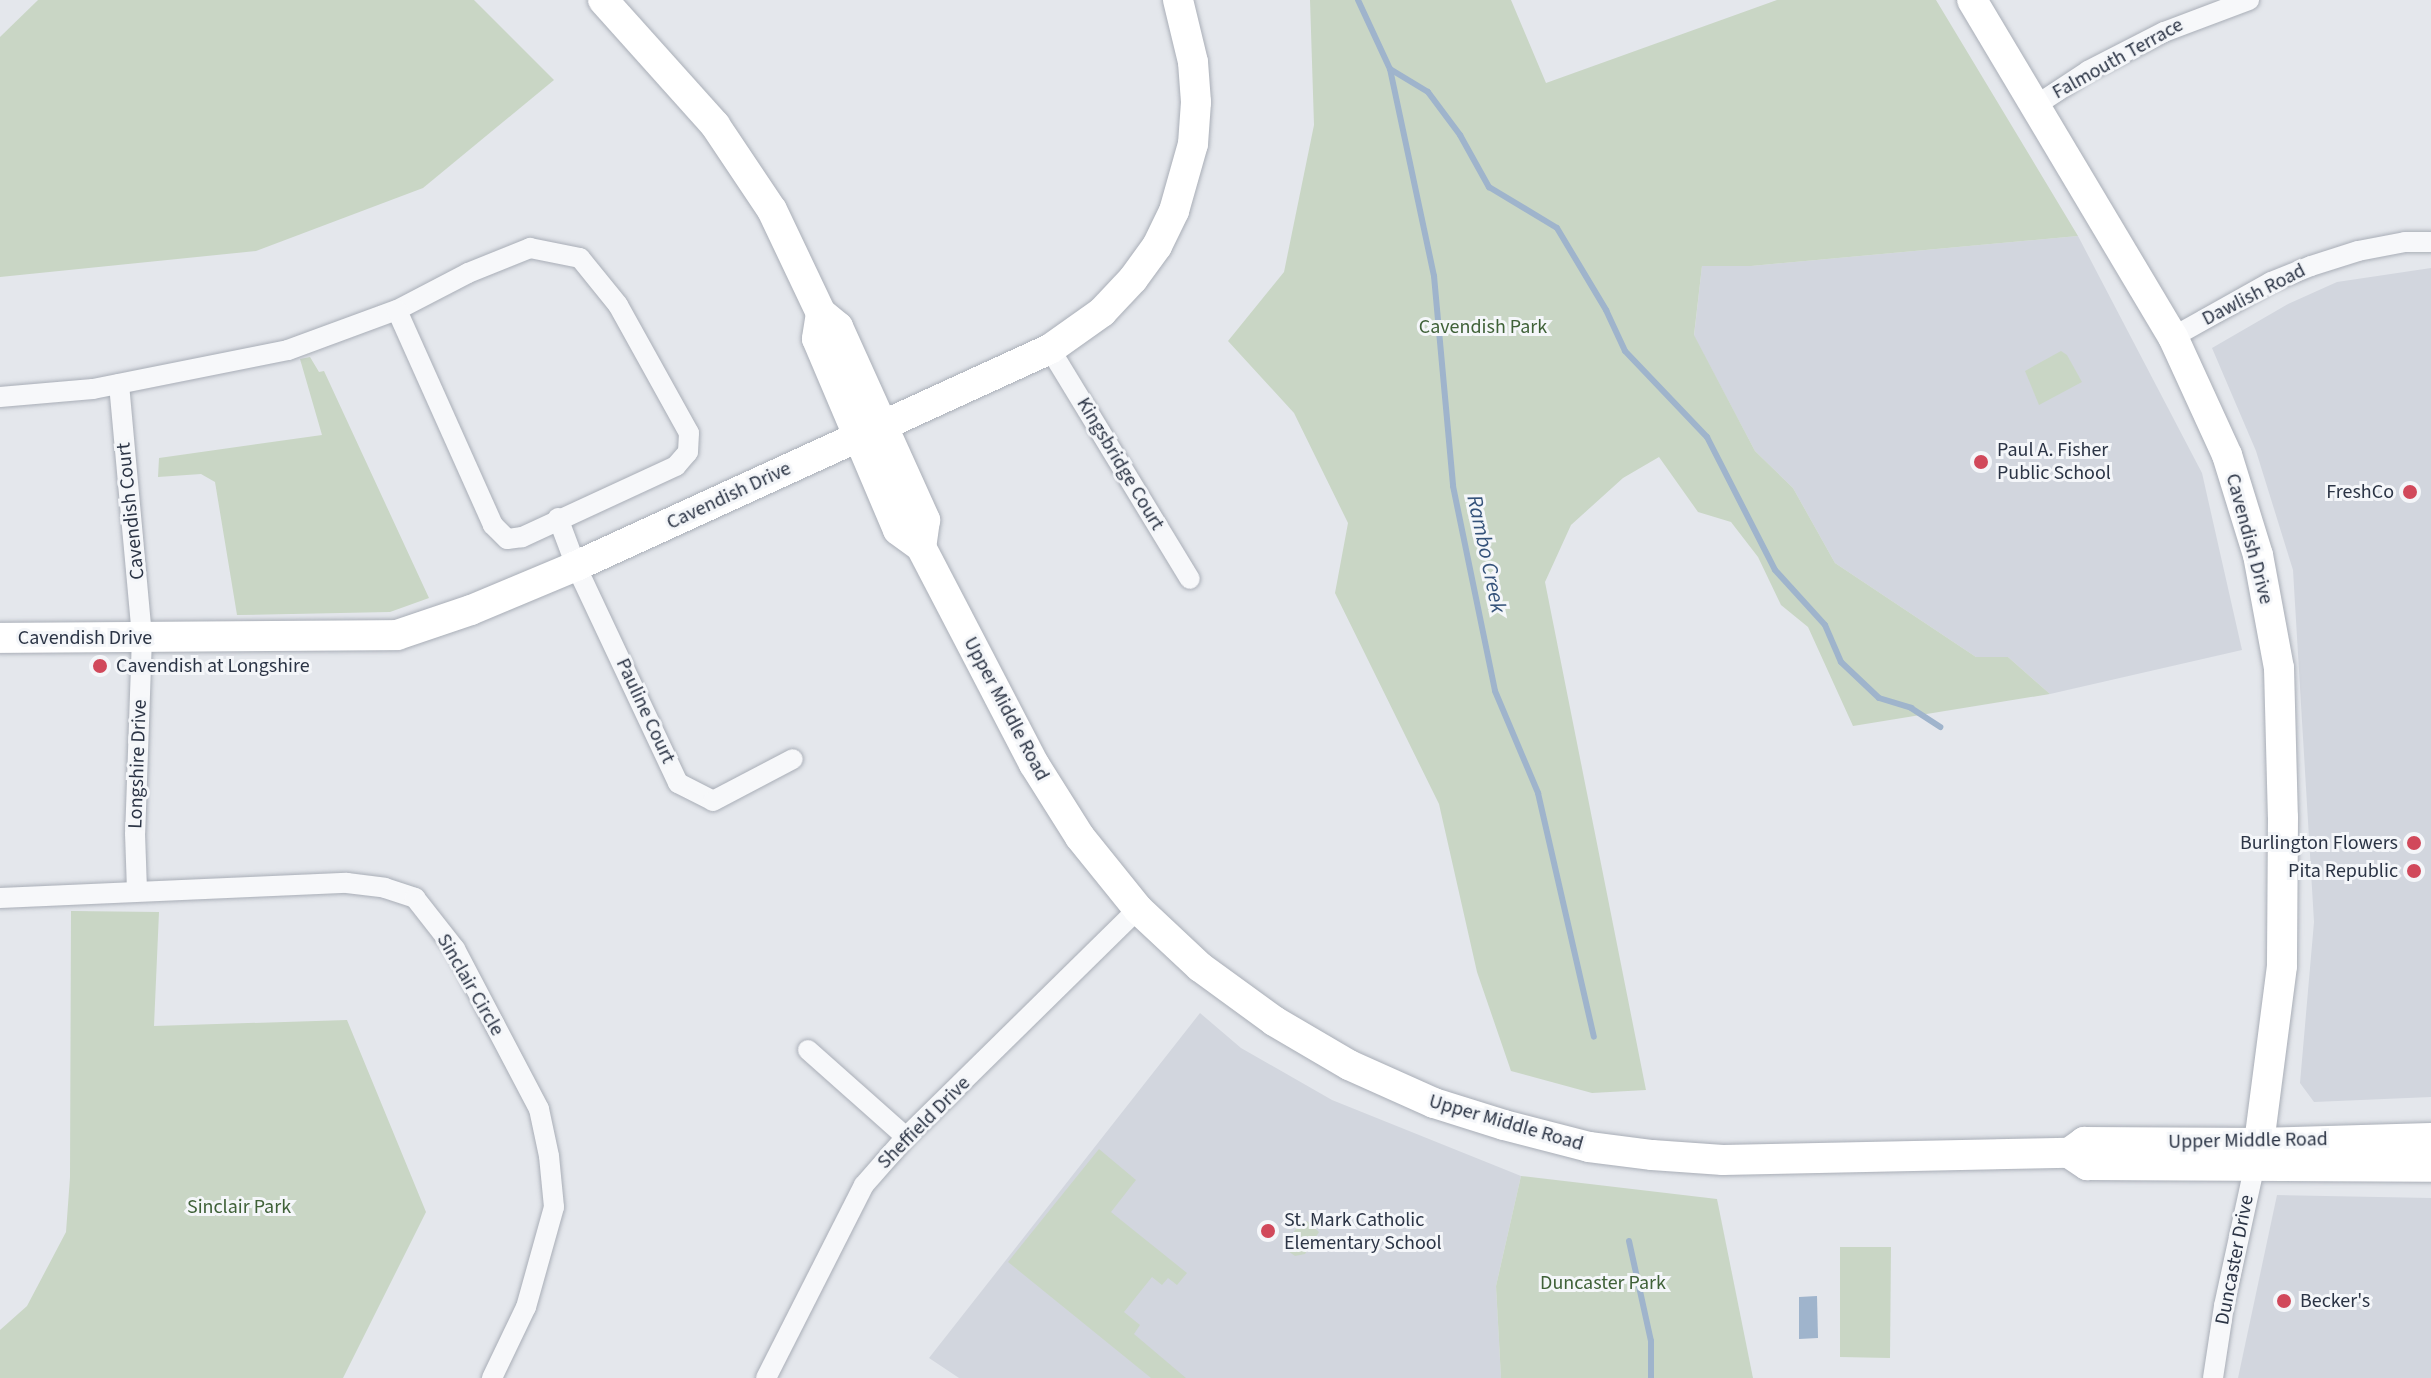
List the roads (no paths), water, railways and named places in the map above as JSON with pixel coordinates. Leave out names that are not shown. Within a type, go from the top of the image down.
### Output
[{"type":"street","name":"Upper Middle Road","points":[[603,0],[715,125],[772,210],[821,313],[817,339],[925,520],[921,547],[1034,764],[1080,837],[1138,909],[1200,967],[1274,1021],[1349,1065],[1434,1103],[1589,1147],[1723,1160],[2069,1153],[2084,1142],[2431,1167]]},
{"type":"street","name":"Cavendish Drive","points":[[0,638],[397,635],[471,610],[576,566],[1050,349],[1102,312],[1133,279],[1157,246],[1174,211],[1193,144],[1196,102],[1193,62],[1178,0]]},
{"type":"street","name":"Cavendish Drive","points":[[1972,0],[2173,337],[2232,469],[2258,555],[2279,668],[2282,966],[2257,1154]]},
{"type":"street","name":"Falmouth Terrace","points":[[2035,106],[2088,71],[2164,32],[2200,15],[2249,0]]},
{"type":"street","name":"Dawlish Road","points":[[2173,337],[2271,282],[2311,266],[2358,251],[2405,242],[2431,242]]},
{"type":"street","points":[[0,397],[119,384],[288,350],[397,310],[468,273],[530,248],[580,258],[618,305],[689,433],[688,452],[676,466],[522,537],[507,539],[493,525],[397,310]]},
{"type":"street","name":"Kingsbridge Court","points":[[1050,349],[1190,579]]},
{"type":"street","name":"Cavendish Court","points":[[119,384],[142,637]]},
{"type":"street","points":[[558,518],[576,566]]},
{"type":"street","name":"Pauline Court","points":[[576,566],[678,783],[713,801],[793,759]]},
{"type":"street","name":"Longshire Drive","points":[[137,890],[135,833],[142,637]]},
{"type":"street","name":"Sinclair Circle","points":[[0,898],[347,883],[385,888],[415,898],[455,949],[539,1109],[554,1207],[526,1307],[492,1378]]},
{"type":"street","name":"Sheffield Drive","points":[[766,1378],[864,1185],[906,1137],[1110,941],[1138,909]]},
{"type":"street","points":[[808,1050],[906,1137]]},
{"type":"street","name":"Upper Middle Road","points":[[2257,1154],[2431,1138]]},
{"type":"street","name":"Duncaster Drive","points":[[2213,1378],[2224,1306],[2257,1154]]},
{"type":"water","points":[[1817,1296],[1818,1338],[1799,1339],[1799,1297]]},
{"type":"waterway","name":"Rambo Creek","points":[[1358,0],[1390,69],[1434,276],[1453,486],[1495,691],[1538,793],[1594,1037]]},
{"type":"waterway","points":[[1390,69],[1428,92],[1460,135],[1489,187],[1557,228],[1606,310],[1625,351],[1707,437],[1775,570],[1825,625],[1841,662],[1879,698],[1911,708],[1940,727]]},
{"type":"waterway","name":"Rambo Creek","points":[[1629,1241],[1651,1341],[1651,1378]]},
{"type":"place","name":"Paul A. Fisher Public School","points":[[1981,462]]},
{"type":"place","name":"FreshCo","points":[[2410,492]]},
{"type":"place","name":"Cavendish at Longshire","points":[[100,666]]},
{"type":"place","name":"Burlington Flowers","points":[[2414,843]]},
{"type":"place","name":"Pita Republic","points":[[2414,871]]},
{"type":"place","name":"St. Mark Catholic Elementary School","points":[[1268,1231]]},
{"type":"place","name":"Becker's","points":[[2284,1301]]},
{"type":"park label","name":"Cavendish Park","points":[[1483,327]]},
{"type":"park label","name":"Sinclair Park","points":[[239,1207]]},
{"type":"park label","name":"Duncaster Park","points":[[1603,1283]]}]
